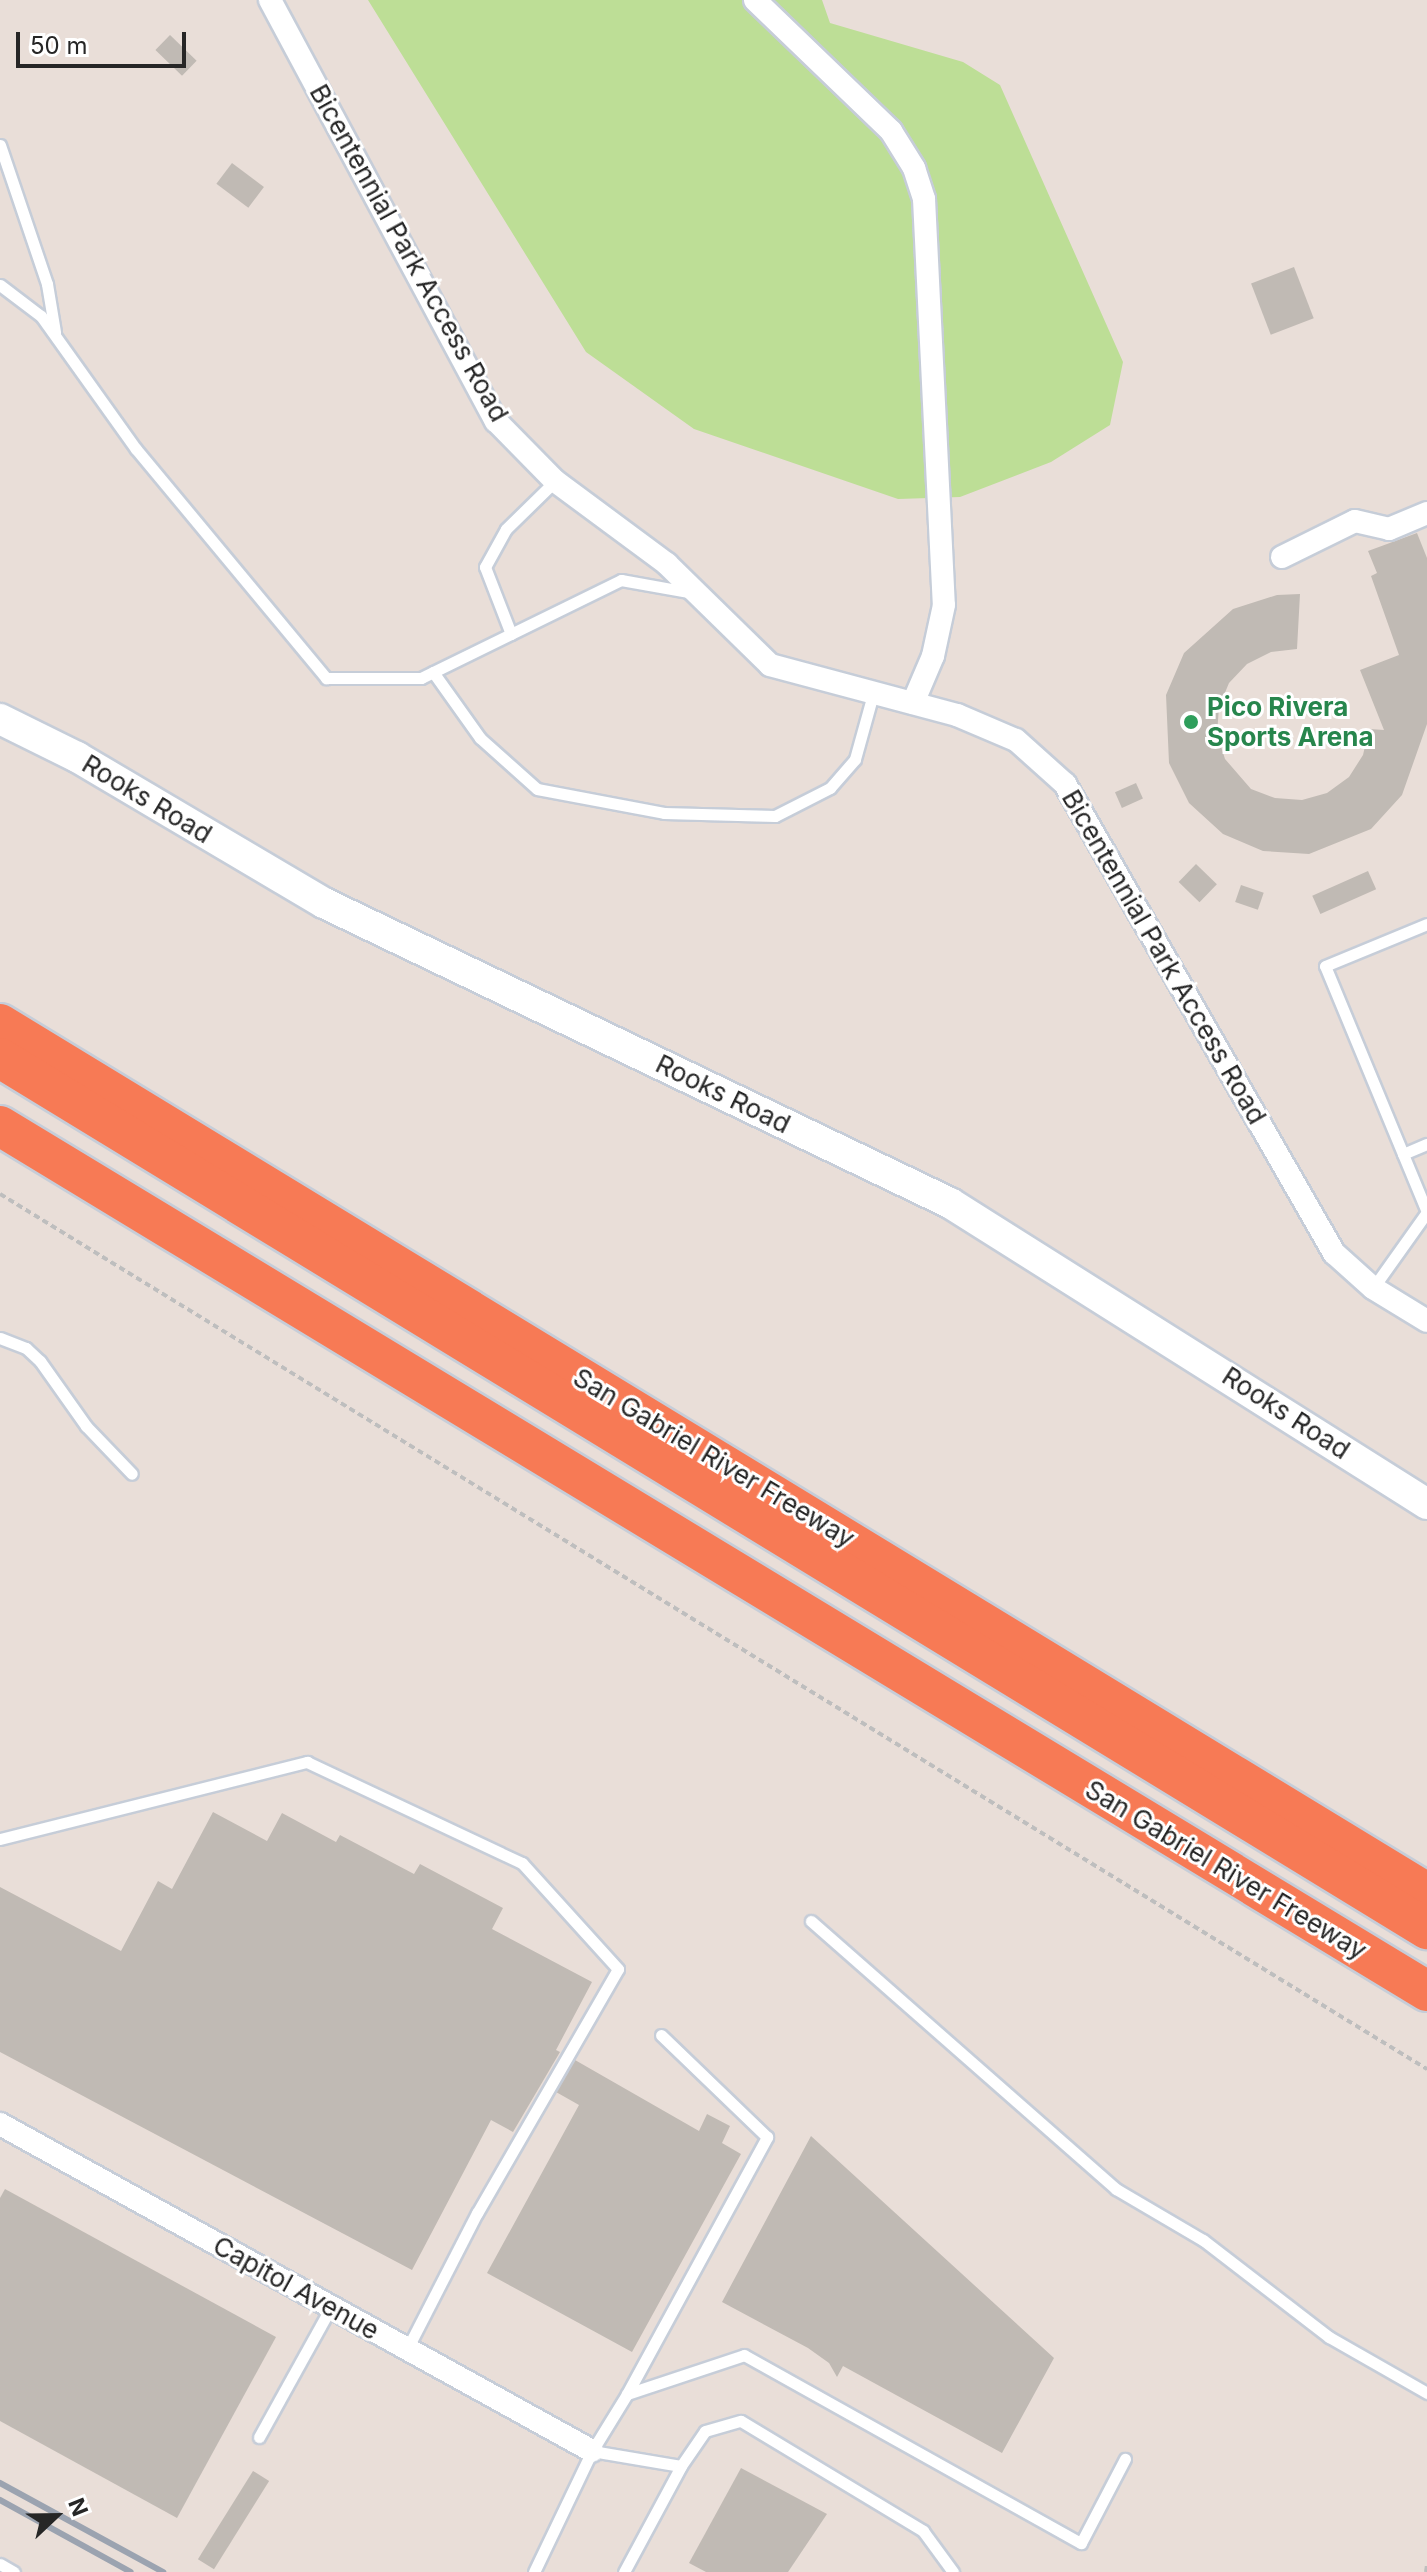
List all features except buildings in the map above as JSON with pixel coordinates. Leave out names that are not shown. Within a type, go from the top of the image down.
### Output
[{"type":"highway","name":"San Gabriel River Freeway","points":[[0,1024],[1427,1893]]},
{"type":"highway","points":[[0,1058],[1427,1929]]},
{"type":"highway","points":[[0,1095],[1427,1960]]},
{"type":"highway","name":"San Gabriel River Freeway","points":[[0,1126],[1427,1991]]},
{"type":"street","name":"Bicentennial Park Access Road","points":[[270,0],[496,421],[555,481],[667,564],[770,665],[957,715],[1016,740],[1065,784],[1334,1253],[1373,1288],[1427,1321]]},
{"type":"street","points":[[755,0],[891,131],[914,168],[924,199],[944,605],[933,656],[913,703]]},
{"type":"street","points":[[1282,557],[1355,521],[1389,529],[1427,513]]},
{"type":"street","name":"Rooks Road","points":[[0,719],[77,757],[324,903],[950,1203],[1427,1504]]},
{"type":"street","name":"Capitol Avenue","points":[[0,2124],[592,2451]]},
{"type":"lane","points":[[0,145],[47,284],[56,336]]},
{"type":"lane","points":[[0,285],[41,316],[136,449],[326,678],[421,678],[621,580],[698,594]]},
{"type":"lane","points":[[511,634],[485,567],[506,529],[555,481]]},
{"type":"lane","points":[[433,672],[480,738],[537,789],[664,813],[775,816],[830,788],[855,759],[873,694]]},
{"type":"lane","points":[[1373,1288],[1427,1212],[1325,966],[1427,924]]},
{"type":"lane","points":[[1403,1154],[1427,1144]]},
{"type":"lane","points":[[0,1338],[26,1348],[40,1361],[86,1426],[132,1474]]},
{"type":"lane","points":[[0,1839],[307,1762],[522,1863],[618,1969],[477,2213],[407,2349]]},
{"type":"lane","points":[[811,1921],[1116,2189],[1203,2240],[1329,2337],[1427,2393]]},
{"type":"lane","points":[[534,2572],[592,2451],[627,2394],[767,2137],[661,2035]]},
{"type":"lane","points":[[259,2437],[331,2307]]},
{"type":"lane","points":[[627,2394],[744,2355],[1081,2543],[1125,2459]]},
{"type":"lane","points":[[624,2572],[681,2466],[705,2431],[741,2421],[923,2531],[953,2572]]},
{"type":"lane","points":[[592,2451],[681,2466]]},
{"type":"lane","points":[[0,2564],[14,2572]]},
{"type":"path","points":[[0,1194],[1427,2069]]},
{"type":"path","points":[[1426,2572],[1427,2565]]},
{"type":"green space","points":[[368,0],[822,0],[830,23],[963,62],[1000,85],[1123,362],[1110,425],[1051,462],[960,497],[898,499],[694,429],[586,352]]},
{"type":"railway","points":[[0,2483],[163,2572]]},
{"type":"railway","points":[[0,2500],[131,2572]]},
{"type":"place","name":"Pico Rivera Sports Arena","points":[[1191,722]]}]
